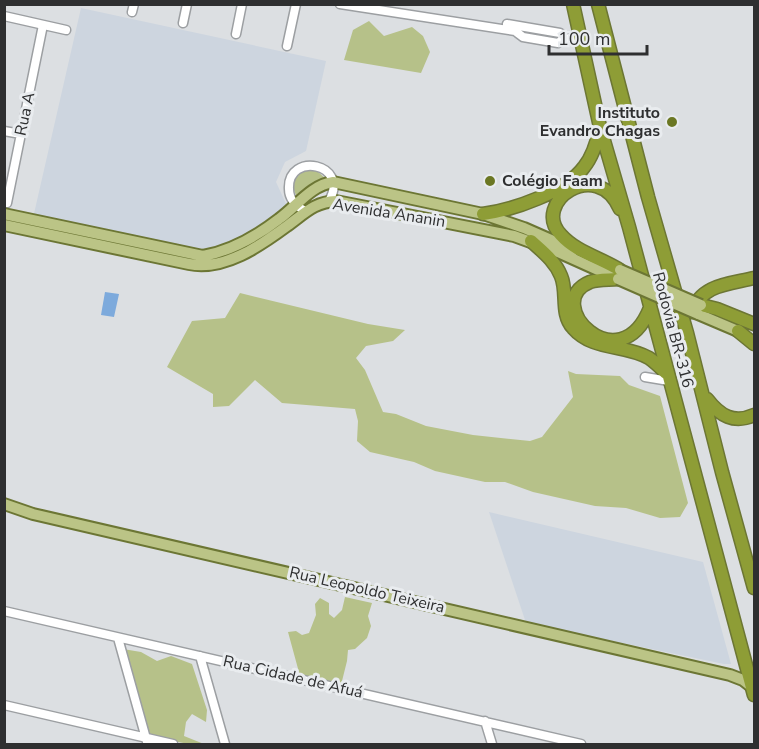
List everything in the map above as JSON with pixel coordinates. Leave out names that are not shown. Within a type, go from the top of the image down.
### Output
[{"type":"highway","name":"Rodovia BR-316","points":[[573,4],[600,127],[629,226],[753,691]]},
{"type":"highway","name":"Rodovia BR-316","points":[[598,4],[678,308],[704,395],[722,472],[751,565],[754,588]]},
{"type":"highway","points":[[483,214],[504,211],[526,203],[572,180],[589,160],[600,127]]},
{"type":"highway","points":[[629,226],[617,202],[608,191],[592,185],[584,185],[570,191],[559,200],[553,212],[553,221],[559,234],[580,249],[606,261],[619,275],[589,283],[579,291],[574,304],[574,312],[580,324],[599,336],[613,340],[621,339],[638,331],[650,308]]},
{"type":"highway","points":[[531,241],[555,263],[558,269],[565,292],[567,318],[572,327],[599,345],[649,358],[668,378]]},
{"type":"highway","points":[[687,333],[693,307],[701,295],[712,288],[754,278]]},
{"type":"highway","points":[[700,310],[717,309],[754,324]]},
{"type":"highway","points":[[738,331],[754,344]]},
{"type":"highway","points":[[704,395],[723,416],[733,420],[745,419],[754,415]]},
{"type":"main road","name":"Avenida Ananin","points":[[4,225],[208,266],[249,251],[271,238],[319,186],[333,182],[483,214],[524,228],[619,275]]},
{"type":"main road","name":"Avenida Ananin","points":[[6,208],[203,256],[221,252],[239,244],[300,208],[329,201],[341,201],[531,241],[700,310],[738,331]]},
{"type":"main road","name":"Rua Leopoldo Teixeira","points":[[4,504],[33,514],[730,675],[743,680],[753,691]]},
{"type":"main road","points":[[730,675],[738,672],[746,664]]},
{"type":"street","points":[[183,23],[187,4]]},
{"type":"street","points":[[236,34],[242,4]]},
{"type":"street","points":[[287,46],[296,4]]},
{"type":"street","points":[[340,4],[515,28],[547,30],[560,33],[564,38],[582,40]]},
{"type":"street","points":[[379,4],[515,28],[523,37],[558,43],[564,38]]},
{"type":"street","points":[[4,16],[66,30]]},
{"type":"street","name":"Rua A","points":[[6,208],[7,183],[21,134],[43,25]]},
{"type":"street","points":[[545,41],[547,30]]},
{"type":"street","points":[[4,131],[21,134]]},
{"type":"street","points":[[300,208],[289,192],[289,185],[297,170],[309,165],[326,171],[333,182],[334,189],[329,201]]},
{"type":"street","points":[[645,377],[668,378]]},
{"type":"street","name":"Rua Cidade de Afuá","points":[[4,611],[581,744]]},
{"type":"street","points":[[118,638],[147,742]]},
{"type":"street","points":[[200,656],[225,744]]},
{"type":"street","points":[[4,705],[147,742],[173,744]]},
{"type":"street","points":[[485,721],[492,744]]},
{"type":"shaded area","points":[[81,8],[326,61],[306,151],[285,162],[276,182],[288,208],[244,237],[204,252],[33,218]]},
{"type":"shaded area","points":[[489,512],[703,562],[731,664],[526,623]]},
{"type":"green space","points":[[369,21],[384,36],[412,27],[423,36],[430,52],[421,73],[344,60],[353,30]]},
{"type":"green space","points":[[308,170],[317,171],[325,178],[298,198],[295,194],[294,181],[299,174]]},
{"type":"green space","points":[[240,293],[368,324],[405,330],[393,341],[366,346],[356,358],[365,370],[383,412],[396,414],[426,426],[473,435],[530,441],[542,437],[573,397],[568,371],[576,374],[620,376],[629,385],[660,396],[688,503],[680,517],[660,518],[626,508],[595,506],[533,492],[505,482],[485,482],[435,471],[414,462],[370,452],[357,441],[358,421],[355,409],[282,403],[255,380],[229,406],[213,407],[213,394],[167,367],[192,321],[225,318]]},
{"type":"green space","points":[[345,597],[372,603],[368,616],[371,626],[367,638],[355,649],[348,650],[341,685],[300,676],[288,632],[296,631],[302,635],[309,633],[316,615],[315,604],[320,598],[329,603],[329,614],[334,618],[342,610]]},
{"type":"green space","points":[[123,649],[141,652],[157,661],[171,656],[192,664],[207,710],[206,722],[192,714],[186,722],[184,736],[204,744],[189,744],[151,737]]},
{"type":"water","points":[[105,292],[119,294],[114,317],[101,315]]},
{"type":"place","name":"Instituto Evandro Chagas","points":[[672,122]]},
{"type":"place","name":"Colégio Faam","points":[[490,181]]}]
